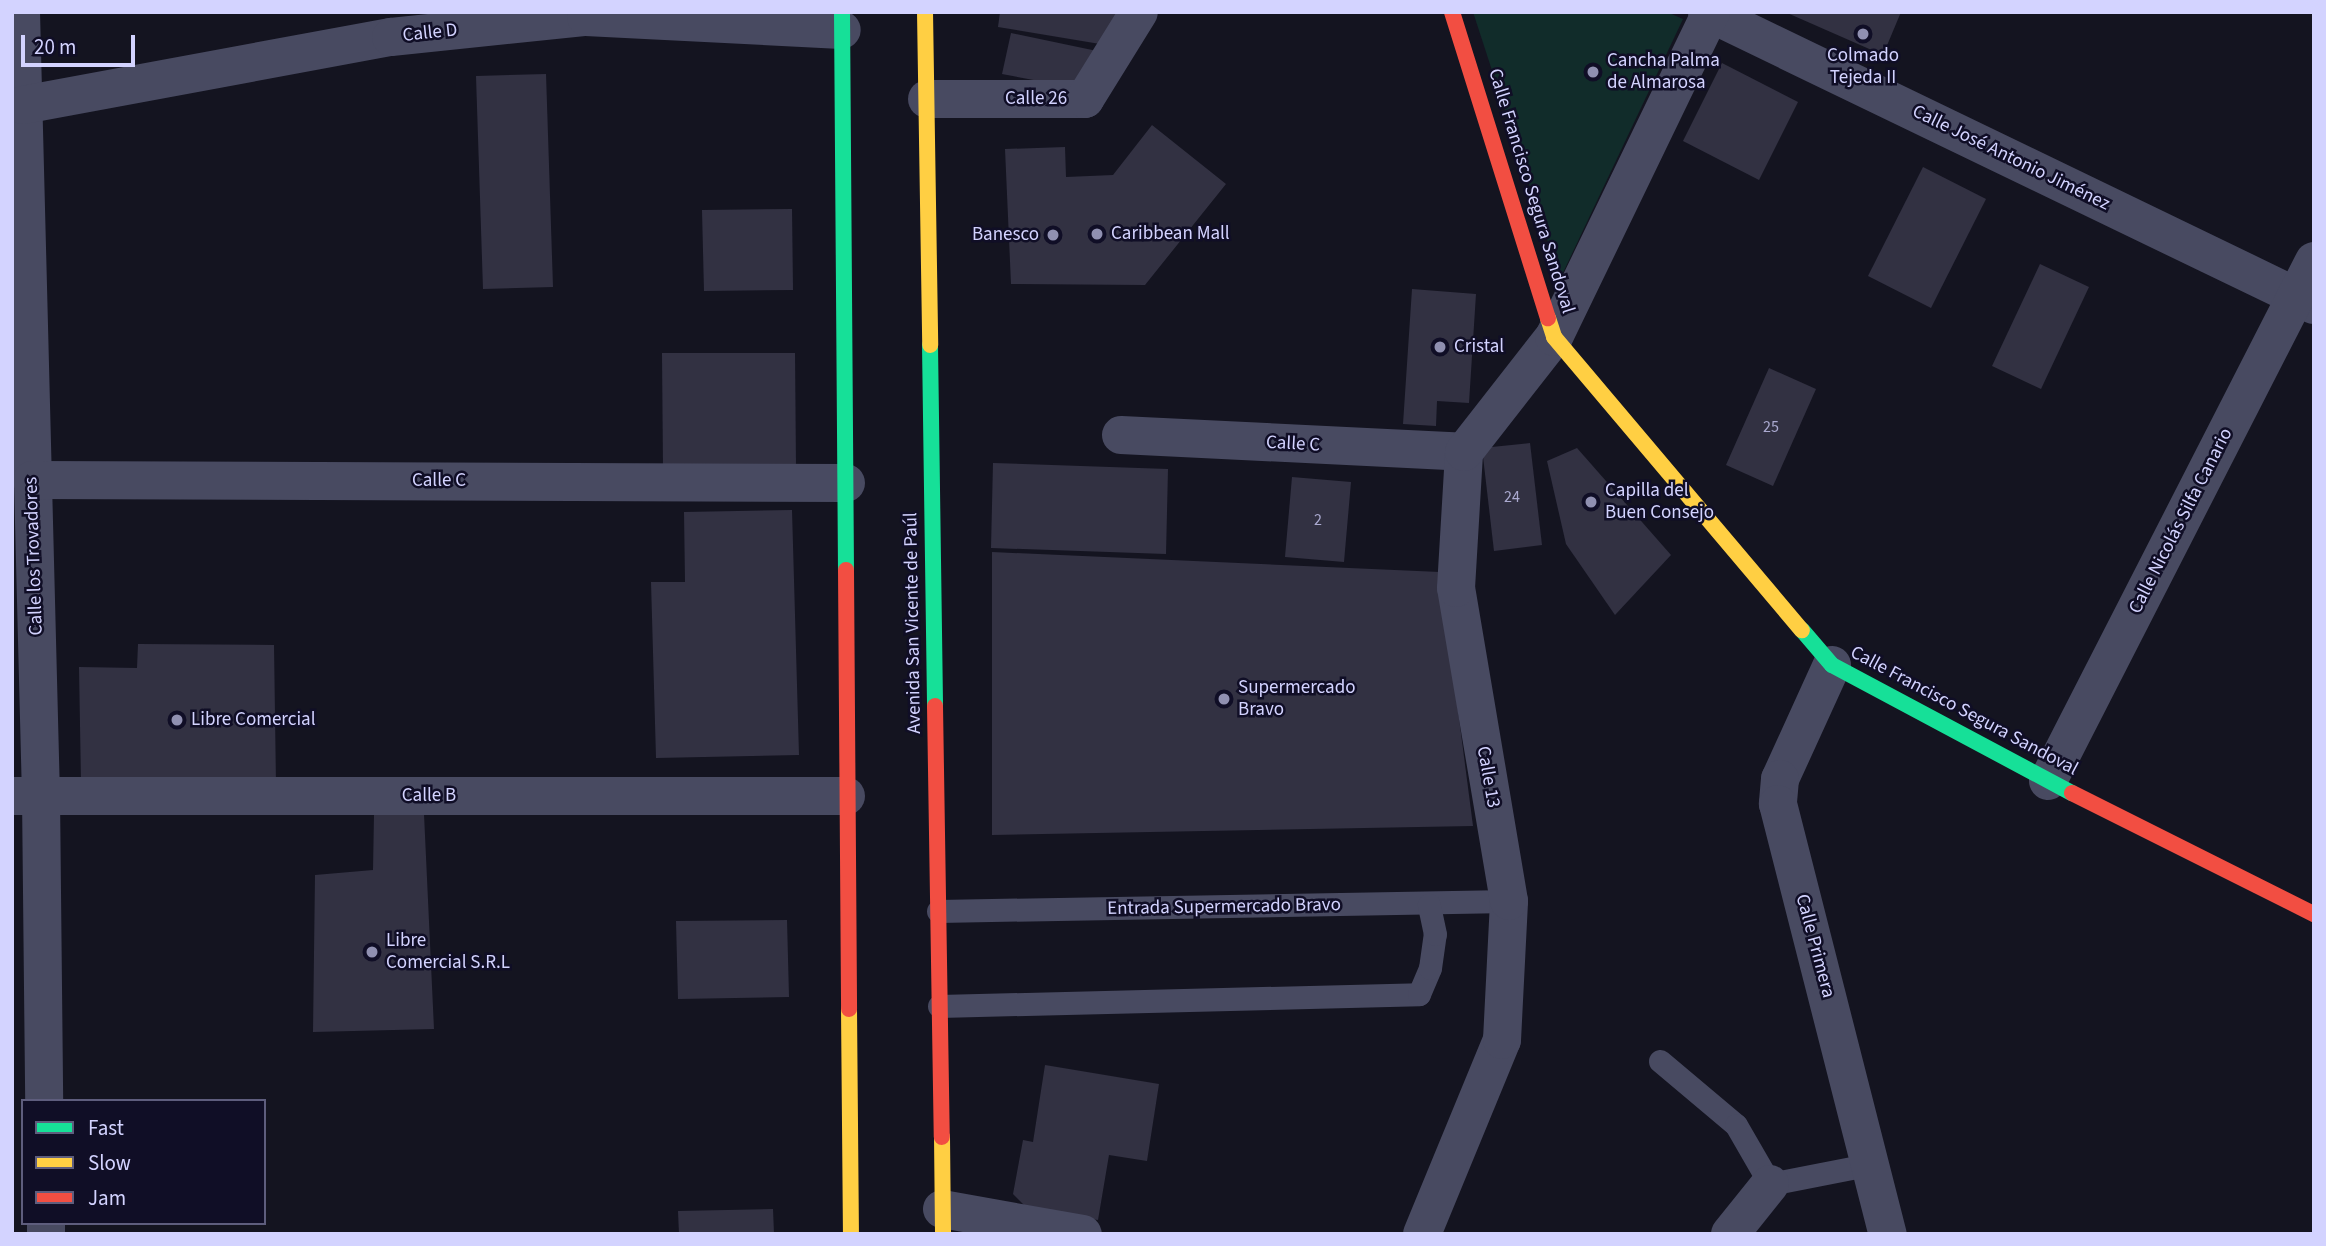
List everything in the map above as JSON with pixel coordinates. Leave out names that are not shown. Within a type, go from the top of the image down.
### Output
[{"type":"main road","name":"Avenida San Vicente de Paúl","points":[[925,12],[943,1221]]},
{"type":"main road","name":"Calle Francisco Segura Sandoval","points":[[1452,12],[1554,337],[1832,665],[2049,781],[2314,914]]},
{"type":"main road","points":[[842,21],[851,1234]]},
{"type":"street","name":"Calle los Trovadores","points":[[21,12],[23,105],[20,266],[32,480],[26,796],[44,1099]]},
{"type":"street","name":"Calle 26","points":[[927,99],[1086,99],[1139,12]]},
{"type":"street","points":[[1464,452],[1554,337],[1709,13]]},
{"type":"street","name":"Calle José Antonio Jiménez","points":[[1709,13],[2305,301]]},
{"type":"street","name":"Calle D","points":[[23,105],[391,37],[586,17],[842,21]]},
{"type":"street","name":"Calle Nicolás Silfa Canario","points":[[2049,781],[2305,301],[2314,261]]},
{"type":"street","name":"Calle C","points":[[1122,435],[1464,452]]},
{"type":"street","name":"Calle 13","points":[[1422,1234],[1502,1040],[1509,901],[1456,588],[1464,452]]},
{"type":"street","name":"Calle C","points":[[32,480],[846,483]]},
{"type":"street","name":"Calle Primera","points":[[1832,665],[1780,779],[1778,804],[1888,1234]]},
{"type":"street","name":"Calle B","points":[[26,796],[846,796]]},
{"type":"street","points":[[1730,1234],[1770,1184]]},
{"type":"street","points":[[943,1221],[1083,1234]]},
{"type":"lane","name":"Entrada Supermercado Bravo","points":[[938,911],[1429,905],[1509,901]]},
{"type":"lane","points":[[939,1006],[1419,993],[1430,968],[1435,934],[1429,905]]},
{"type":"lane","points":[[1660,1061],[1736,1125],[1770,1184],[1872,1164]]},
{"type":"green space","points":[[1473,12],[1667,12],[1683,19],[1560,279]]},
{"type":"building","points":[[1000,12],[1120,12],[1100,44],[998,27]]},
{"type":"building","name":"Colmado Tejeda II","points":[[1785,12],[1901,12],[1883,55]]},
{"type":"building","points":[[1011,33],[1097,51],[1071,87],[1002,74]]},
{"type":"building","points":[[1722,63],[1798,102],[1759,180],[1683,141]]},
{"type":"building","points":[[546,74],[553,287],[483,289],[476,76]]},
{"type":"building","name":"Caribbean Mall","points":[[1152,125],[1226,184],[1145,285],[1011,284],[1005,149],[1065,147],[1066,177],[1113,175]]},
{"type":"building","points":[[1923,167],[1986,199],[1931,308],[1868,276]]},
{"type":"building","points":[[792,209],[793,290],[704,291],[702,210]]},
{"type":"building","points":[[2040,264],[2089,287],[2041,389],[1992,366]]},
{"type":"building","name":"Cristal","points":[[1412,289],[1476,294],[1469,403],[1437,401],[1436,426],[1403,424]]},
{"type":"building","points":[[662,353],[795,353],[796,468],[663,468]]},
{"type":"building","points":[[1769,368],[1816,389],[1773,486],[1726,465]]},
{"type":"building","points":[[1530,443],[1542,545],[1494,551],[1482,448]]},
{"type":"building","name":"Capilla del Buen Consejo","points":[[1577,448],[1671,555],[1615,615],[1566,544],[1547,461]]},
{"type":"building","points":[[993,463],[1168,469],[1166,554],[991,548]]},
{"type":"building","points":[[1292,477],[1351,482],[1344,562],[1285,557]]},
{"type":"building","points":[[792,510],[799,755],[656,758],[651,582],[685,582],[684,512]]},
{"type":"building","name":"Supermercado Bravo","points":[[992,552],[1440,572],[1473,826],[992,835]]},
{"type":"building","name":"Libre Comercial","points":[[138,644],[274,645],[276,784],[81,783],[79,667],[137,668]]},
{"type":"building","name":"Libre Comercial S.R.L","points":[[374,814],[424,814],[434,1029],[313,1032],[315,875],[373,870]]},
{"type":"building","points":[[787,920],[789,997],[678,999],[676,921]]},
{"type":"building","points":[[1045,1065],[1159,1084],[1147,1161],[1109,1155],[1098,1220],[1027,1208],[1013,1194],[1023,1140],[1033,1142]]},
{"type":"building","points":[[773,1209],[774,1234],[679,1234],[678,1211]]},
{"type":"traffic: fast","points":[[842,12],[846,570]]},
{"type":"traffic: fast","points":[[930,345],[935,706]]},
{"type":"traffic: fast","points":[[1802,630],[1832,665],[2072,793]]},
{"type":"traffic: slow","points":[[925,12],[930,345]]},
{"type":"traffic: slow","points":[[1548,318],[1554,337],[1802,630]]},
{"type":"traffic: slow","points":[[849,1009],[851,1234]]},
{"type":"traffic: slow","points":[[942,1137],[943,1234]]},
{"type":"traffic: jam","points":[[1452,12],[1548,318]]},
{"type":"traffic: jam","points":[[846,570],[849,1009]]},
{"type":"traffic: jam","points":[[935,706],[942,1137]]},
{"type":"traffic: jam","points":[[2072,793],[2314,914]]},
{"type":"place","name":"Colmado Tejeda II","points":[[1863,34]]},
{"type":"place","name":"Cancha Palma de Almarosa","points":[[1593,72]]},
{"type":"place","name":"Caribbean Mall","points":[[1097,234]]},
{"type":"place","name":"Banesco","points":[[1053,235]]},
{"type":"place","name":"Cristal","points":[[1440,347]]},
{"type":"place","name":"Capilla del Buen Consejo","points":[[1591,502]]},
{"type":"place","name":"Supermercado Bravo","points":[[1224,699]]},
{"type":"place","name":"Libre Comercial","points":[[177,720]]},
{"type":"place","name":"Libre Comercial S.R.L","points":[[372,952]]}]
